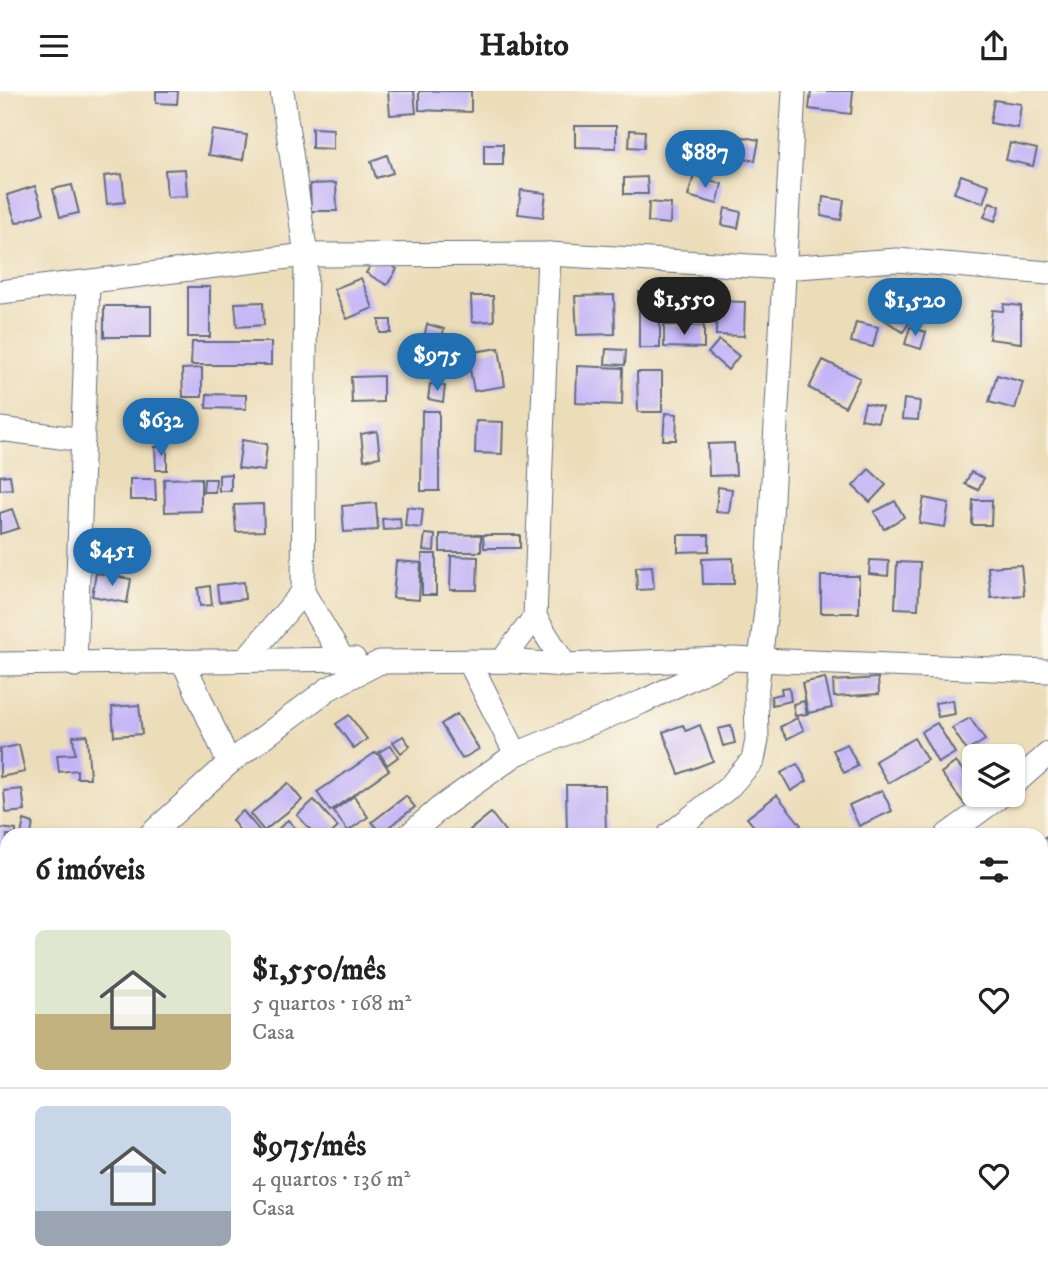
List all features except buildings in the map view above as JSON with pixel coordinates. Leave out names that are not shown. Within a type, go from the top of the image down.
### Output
[{"type":"street","points":[[282,91],[306,255],[303,592],[342,658]]},
{"type":"street","points":[[678,828],[727,788],[753,760],[757,740],[759,659],[766,610],[794,91]]},
{"type":"street","points":[[549,254],[535,617],[565,665]]},
{"type":"street","points":[[0,292],[306,255],[549,254],[783,268],[897,260],[1048,273]]},
{"type":"street","points":[[75,665],[88,283]]},
{"type":"street","points":[[0,429],[83,440]]},
{"type":"street","points":[[246,659],[303,592]]},
{"type":"street","points":[[502,661],[535,617]]},
{"type":"street","points":[[0,664],[75,665],[342,658],[380,662],[502,661],[565,665],[759,659],[1048,671]]},
{"type":"street","points":[[417,828],[440,808],[516,754],[642,702],[731,659]]},
{"type":"street","points":[[183,661],[229,763]]},
{"type":"street","points":[[470,661],[516,754]]},
{"type":"street","points":[[158,828],[229,763],[328,689],[380,662]]},
{"type":"street","points":[[1025,774],[1048,754]]},
{"type":"street","points":[[957,828],[986,807]]}]
